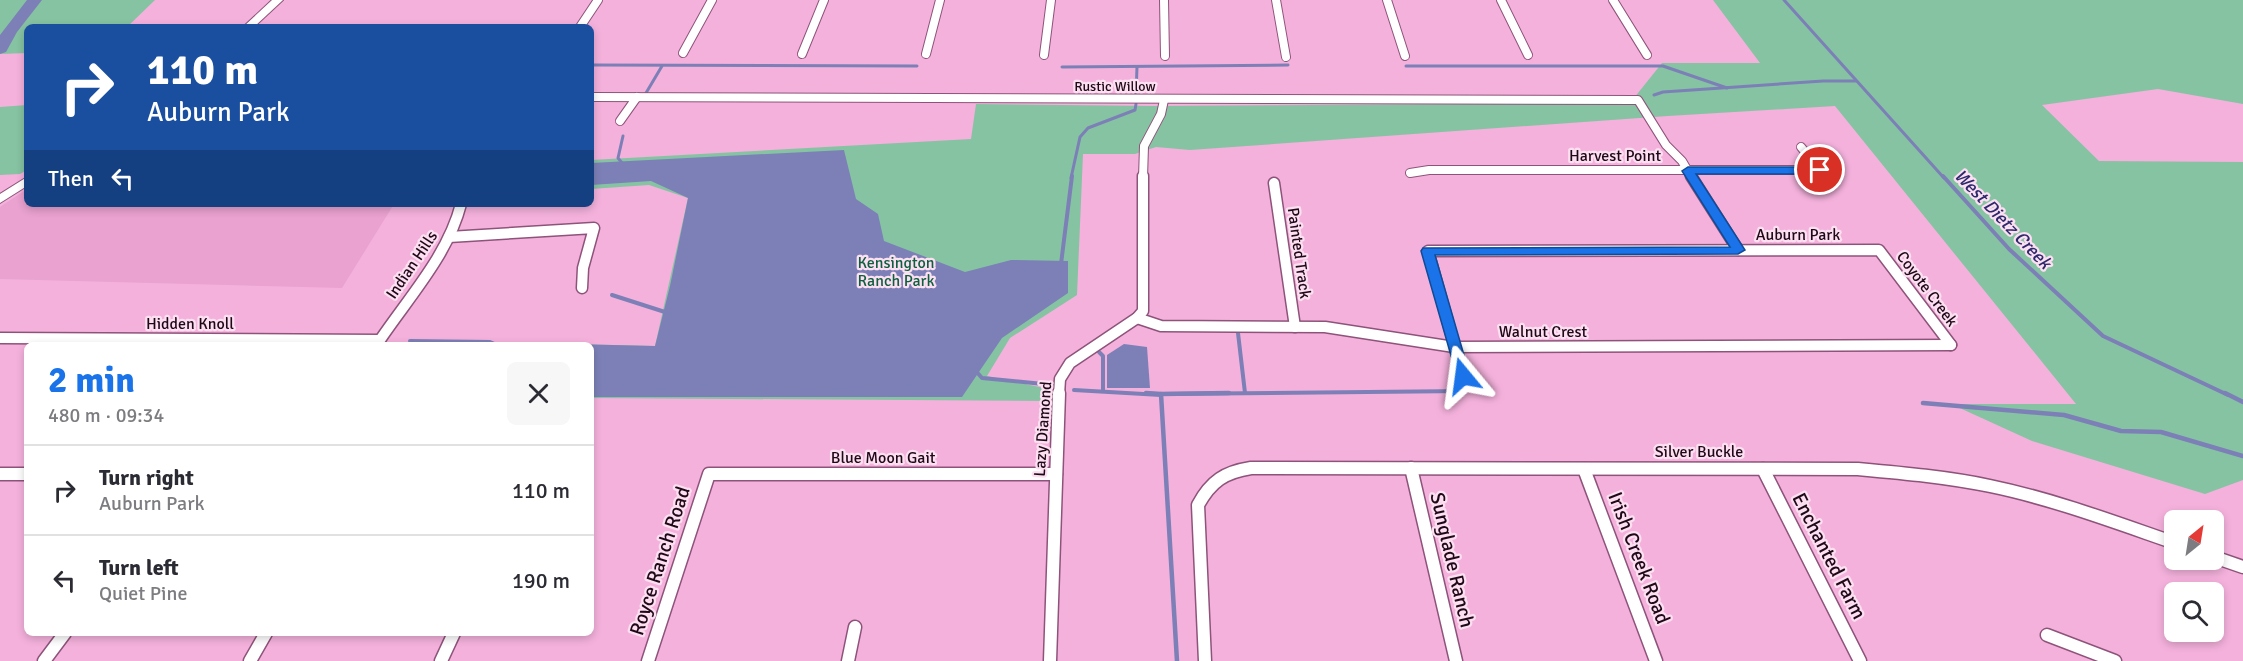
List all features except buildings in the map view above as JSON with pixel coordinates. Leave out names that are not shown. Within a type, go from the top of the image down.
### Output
[{"type":"main road","points":[[251,24],[278,0]]},
{"type":"main road","points":[[0,199],[24,183]]},
{"type":"street","points":[[582,24],[598,0]]},
{"type":"street","points":[[683,53],[712,0]]},
{"type":"street","points":[[802,54],[824,0]]},
{"type":"street","points":[[926,54],[940,0]]},
{"type":"street","points":[[1044,55],[1051,0]]},
{"type":"street","points":[[1164,0],[1165,56]]},
{"type":"street","points":[[1276,0],[1286,57]]},
{"type":"street","points":[[1387,0],[1405,56]]},
{"type":"street","points":[[1501,0],[1528,55]]},
{"type":"street","points":[[1613,0],[1647,55]]},
{"type":"street","name":"Rustic Willow","points":[[594,97],[1638,100],[1666,145],[1688,171]]},
{"type":"street","points":[[620,122],[637,98]]},
{"type":"street","points":[[1137,318],[1143,310],[1145,298],[1144,144],[1149,131],[1163,111],[1164,100]]},
{"type":"street","name":"Harvest Point","points":[[1410,173],[1429,170],[1820,170],[1801,147]]},
{"type":"street","points":[[1688,171],[1738,250]]},
{"type":"street","name":"Painted Track","points":[[1274,183],[1295,327]]},
{"type":"street","name":"Indian Hills","points":[[380,340],[449,237],[459,218],[461,207]]},
{"type":"street","points":[[449,237],[594,228],[583,268],[582,288]]},
{"type":"street","name":"Auburn Park","points":[[1454,347],[1428,251],[1880,250]]},
{"type":"street","name":"Coyote Creek","points":[[1880,250],[1951,345]]},
{"type":"street","name":"Walnut Crest","points":[[1137,318],[1161,326],[1325,327],[1454,347],[1951,345]]},
{"type":"street","name":"Lazy Diamond","points":[[1050,661],[1060,380],[1070,363],[1137,318]]},
{"type":"street","name":"Hidden Knoll","points":[[0,338],[380,340]]},
{"type":"street","points":[[1454,347],[1463,376]]},
{"type":"street","name":"Silver Buckle","points":[[1205,661],[1198,505],[1214,479],[1230,471],[1251,468],[1858,469],[1931,476],[2008,490],[2103,518],[2164,539]]},
{"type":"street","name":"Sunglade Ranch","points":[[1411,468],[1456,661]]},
{"type":"street","name":"Irish Creek Road","points":[[1584,469],[1656,661]]},
{"type":"street","name":"Enchanted Farm","points":[[1763,469],[1860,661]]},
{"type":"street","points":[[2,477],[24,474]]},
{"type":"street","name":"Blue Moon Gait","points":[[709,474],[1056,474]]},
{"type":"street","name":"Royce Ranch Road","points":[[648,661],[709,474]]},
{"type":"street","points":[[2224,560],[2243,567]]},
{"type":"street","points":[[848,661],[855,627]]},
{"type":"street","points":[[2047,635],[2115,661]]},
{"type":"street","points":[[44,661],[63,636]]},
{"type":"street","points":[[250,661],[264,636]]},
{"type":"street","points":[[441,661],[453,636]]},
{"type":"shaded area","points":[[24,191],[24,207],[392,207],[342,288],[0,279],[0,207]]},
{"type":"green space","points":[[0,0],[155,0],[130,24],[24,24],[24,53],[0,54]]},
{"type":"green space","name":"Kensington Ranch Park","points":[[1713,0],[2243,0],[2243,104],[2158,89],[2042,105],[2099,161],[2243,162],[2243,480],[2205,494],[2032,441],[1951,404],[2076,404],[1835,106],[1190,150],[1156,147],[1135,154],[1083,154],[1077,295],[1010,338],[987,376],[1049,389],[1049,401],[594,398],[594,345],[655,346],[688,198],[649,185],[594,189],[594,160],[971,139],[976,104],[1153,106],[1630,103],[1662,63],[1760,63]]},
{"type":"green space","points":[[24,105],[24,172],[20,174],[0,175],[0,107]]},
{"type":"water","points":[[844,150],[856,199],[878,214],[884,241],[965,272],[1011,260],[1068,261],[1068,293],[1002,338],[962,397],[594,397],[594,345],[655,346],[688,198],[651,181],[594,185],[594,163]]},
{"type":"water","points":[[1124,344],[1147,347],[1150,388],[1107,388],[1107,355]]},
{"type":"waterway","points":[[0,49],[10,31],[35,0]]},
{"type":"waterway","name":"West Dietz Creek","points":[[1784,0],[1944,178]]},
{"type":"waterway","points":[[594,65],[917,66]]},
{"type":"waterway","points":[[1062,67],[1288,65]]},
{"type":"waterway","points":[[646,93],[662,66]]},
{"type":"waterway","points":[[1406,66],[1663,66],[1726,88]]},
{"type":"waterway","points":[[1136,95],[1137,67]]},
{"type":"waterway","points":[[1726,88],[1856,81]]},
{"type":"waterway","points":[[1654,95],[1663,92],[1726,88]]},
{"type":"waterway","points":[[1071,178],[1080,137],[1088,128],[1135,110],[1136,104]]},
{"type":"waterway","points":[[622,163],[618,158],[623,136]]},
{"type":"waterway","points":[[1061,264],[1072,176]]},
{"type":"waterway","name":"West Dietz Creek","points":[[1943,176],[2009,249],[2103,336],[2228,395]]},
{"type":"waterway","points":[[612,295],[668,313]]},
{"type":"waterway","points":[[1238,333],[1245,393]]},
{"type":"waterway","points":[[410,341],[490,342]]},
{"type":"waterway","points":[[1099,352],[1103,356],[1103,391]]},
{"type":"waterway","points":[[975,370],[982,378],[1043,384]]},
{"type":"waterway","points":[[1074,390],[1161,395]]},
{"type":"waterway","points":[[1161,394],[1465,391]]},
{"type":"waterway","points":[[1146,393],[1161,394]]},
{"type":"waterway","points":[[1161,394],[1229,393]]},
{"type":"waterway","name":"West Dietz Creek","points":[[2225,393],[2243,402]]},
{"type":"waterway","points":[[1161,394],[1177,661]]},
{"type":"waterway","points":[[1923,403],[2064,415],[2121,431],[2161,432],[2243,456]]},
{"type":"route","points":[[1463,376],[1428,251],[1738,250],[1688,171],[1820,170]]}]
